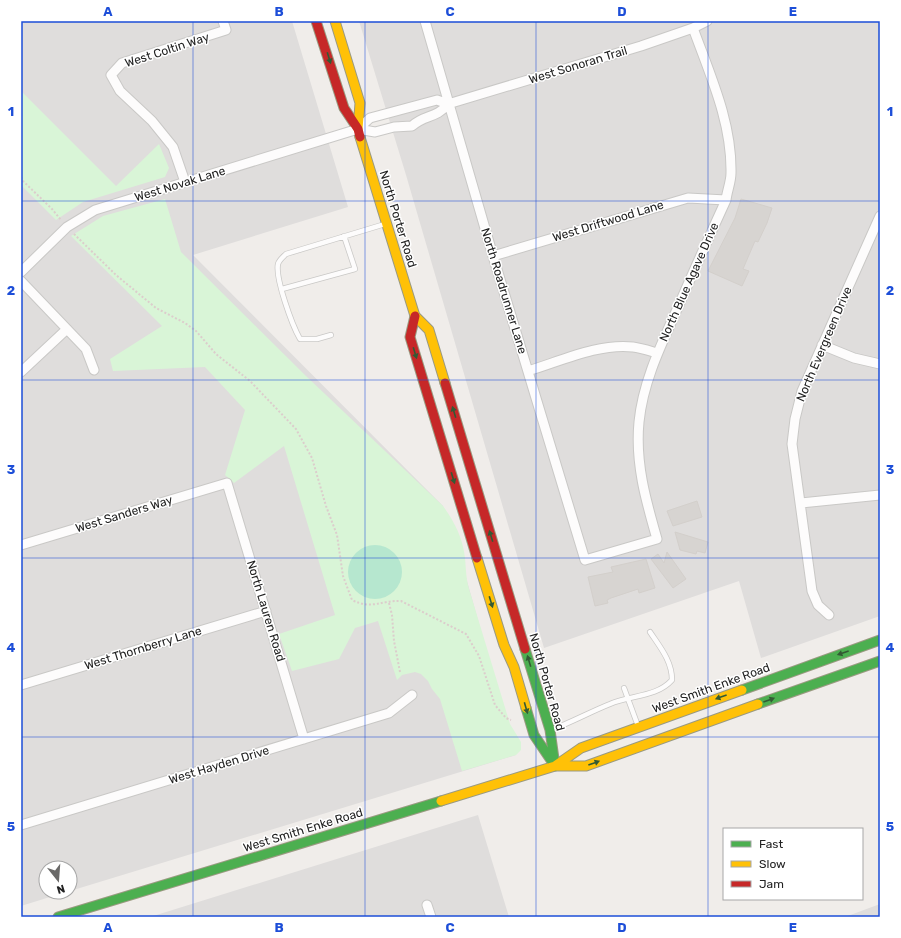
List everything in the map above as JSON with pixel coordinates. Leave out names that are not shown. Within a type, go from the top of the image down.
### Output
[{"type":"street","name":"West Coltin Way","points":[[185,182],[173,147],[152,121],[120,91],[111,75],[122,63],[226,30],[223,21]]},
{"type":"street","name":"North Porter Road","points":[[316,21],[344,108],[358,129],[415,316],[429,330],[550,730],[555,766]]},
{"type":"street","name":"North Porter Road","points":[[335,21],[360,103],[358,129]]},
{"type":"street","name":"North Roadrunner Lane","points":[[424,21],[585,560]]},
{"type":"street","name":"West Sonoran Trail","points":[[358,129],[375,132],[394,127],[412,126],[418,120],[441,113],[448,104],[634,48],[693,28],[707,21]]},
{"type":"street","name":"North Blue Agave Drive","points":[[585,560],[657,539],[644,495],[639,457],[639,423],[644,393],[657,353],[726,200],[731,174],[729,134],[719,100],[693,28]]},
{"type":"street","name":"West Sonoran Trail","points":[[358,129],[370,118],[406,107],[416,107],[437,100],[448,104]]},
{"type":"street","name":"West Novak Lane","points":[[21,272],[67,227],[95,210],[358,129]]},
{"type":"street","name":"West Driftwood Lane","points":[[493,256],[688,198],[726,200]]},
{"type":"street","name":"North Evergreen Drive","points":[[829,615],[818,605],[812,591],[792,444],[795,419],[802,391],[880,216]]},
{"type":"street","points":[[21,282],[86,349],[94,370]]},
{"type":"street","name":"North Porter Road","points":[[415,316],[410,336],[504,645],[514,667],[534,735],[555,766]]},
{"type":"street","points":[[21,372],[67,329]]},
{"type":"street","points":[[822,345],[854,358],[880,364]]},
{"type":"street","points":[[528,371],[593,351],[616,346],[634,347],[657,353]]},
{"type":"street","name":"West Sanders Way","points":[[21,545],[227,483]]},
{"type":"street","name":"North Lauren Road","points":[[227,483],[304,739]]},
{"type":"street","points":[[800,503],[880,495]]},
{"type":"street","name":"West Thornberry Lane","points":[[21,685],[266,611]]},
{"type":"street","name":"West Smith Enke Road","points":[[555,766],[581,748],[880,640]]},
{"type":"street","name":"West Smith Enke Road","points":[[58,917],[555,766],[586,766],[880,661]]},
{"type":"street","name":"West Hayden Drive","points":[[21,825],[389,713],[412,695]]},
{"type":"street","points":[[427,905],[431,917]]},
{"type":"lane","points":[[331,335],[317,339],[300,339],[294,328],[277,276],[278,264],[286,254],[386,223]]},
{"type":"lane","points":[[282,289],[354,269],[344,236]]},
{"type":"lane","points":[[550,730],[629,697],[665,688],[672,680],[672,670],[668,658],[650,632]]},
{"type":"lane","points":[[624,688],[629,697],[639,727]]},
{"type":"path","points":[[21,177],[23,181],[52,209],[67,227],[116,275],[156,308],[185,323],[196,331],[216,354],[245,376],[290,422],[312,458],[326,506],[337,534],[343,576],[348,593],[352,600],[361,604],[380,604],[401,601],[466,634],[479,656],[495,705],[506,718],[511,720]]},
{"type":"path","points":[[389,602],[400,672]]},
{"type":"shaded area","points":[[21,21],[292,21],[348,207],[193,255],[443,506],[465,574],[516,755],[78,889],[78,860],[38,860],[38,900],[40,900],[21,906]]},
{"type":"shaded area","points":[[359,21],[880,21],[880,616],[761,658],[739,581],[544,648],[406,175]]},
{"type":"shaded area","points":[[478,815],[509,917],[150,917]]},
{"type":"shaded area","points":[[880,904],[880,917],[845,917]]},
{"type":"green space","points":[[21,91],[116,186],[159,144],[169,168],[165,177],[83,202],[56,220],[21,185]]},
{"type":"green space","points":[[165,199],[181,252],[306,376],[443,506],[451,518],[462,544],[469,589],[510,724],[521,742],[521,750],[516,755],[462,771],[440,699],[428,681],[421,674],[415,672],[402,675],[397,680],[378,621],[355,628],[339,659],[292,671],[279,634],[335,615],[284,446],[234,483],[225,475],[245,410],[205,367],[113,371],[110,359],[162,326],[71,236],[103,216]]},
{"type":"green space","points":[[375,545],[385,547],[394,553],[400,562],[402,572],[400,582],[394,591],[385,597],[375,599],[365,597],[356,591],[350,582],[348,572],[350,562],[356,553],[365,547]]},
{"type":"building","points":[[741,199],[772,208],[758,242],[755,241],[743,269],[749,271],[742,286],[708,271],[735,218]]},
{"type":"building","points":[[697,501],[702,517],[673,526],[667,511]]},
{"type":"building","points":[[675,532],[708,542],[705,553],[697,551],[696,554],[680,550]]},
{"type":"building","points":[[667,552],[686,579],[673,588],[651,559],[658,554],[664,563]]},
{"type":"building","points":[[646,559],[655,588],[639,593],[638,589],[611,598],[607,600],[608,603],[595,606],[588,577],[613,572],[611,567]]},
{"type":"traffic: fast","points":[[742,690],[880,640]]},
{"type":"traffic: fast","points":[[525,649],[550,730],[555,766]]},
{"type":"traffic: fast","points":[[758,704],[880,661]]},
{"type":"traffic: fast","points":[[526,708],[534,735],[553,763]]},
{"type":"traffic: fast","points":[[58,917],[441,801]]},
{"type":"traffic: slow","points":[[335,21],[360,103],[358,129]]},
{"type":"traffic: slow","points":[[360,137],[415,316],[429,330],[445,383]]},
{"type":"traffic: slow","points":[[477,558],[504,645],[514,667],[526,708]]},
{"type":"traffic: slow","points":[[555,766],[581,748],[742,690]]},
{"type":"traffic: slow","points":[[441,801],[555,766],[586,766],[758,704]]},
{"type":"traffic: jam","points":[[316,21],[344,108],[358,129],[360,137]]},
{"type":"traffic: jam","points":[[415,316],[410,337],[477,558]]},
{"type":"traffic: jam","points":[[445,383],[525,649]]}]
